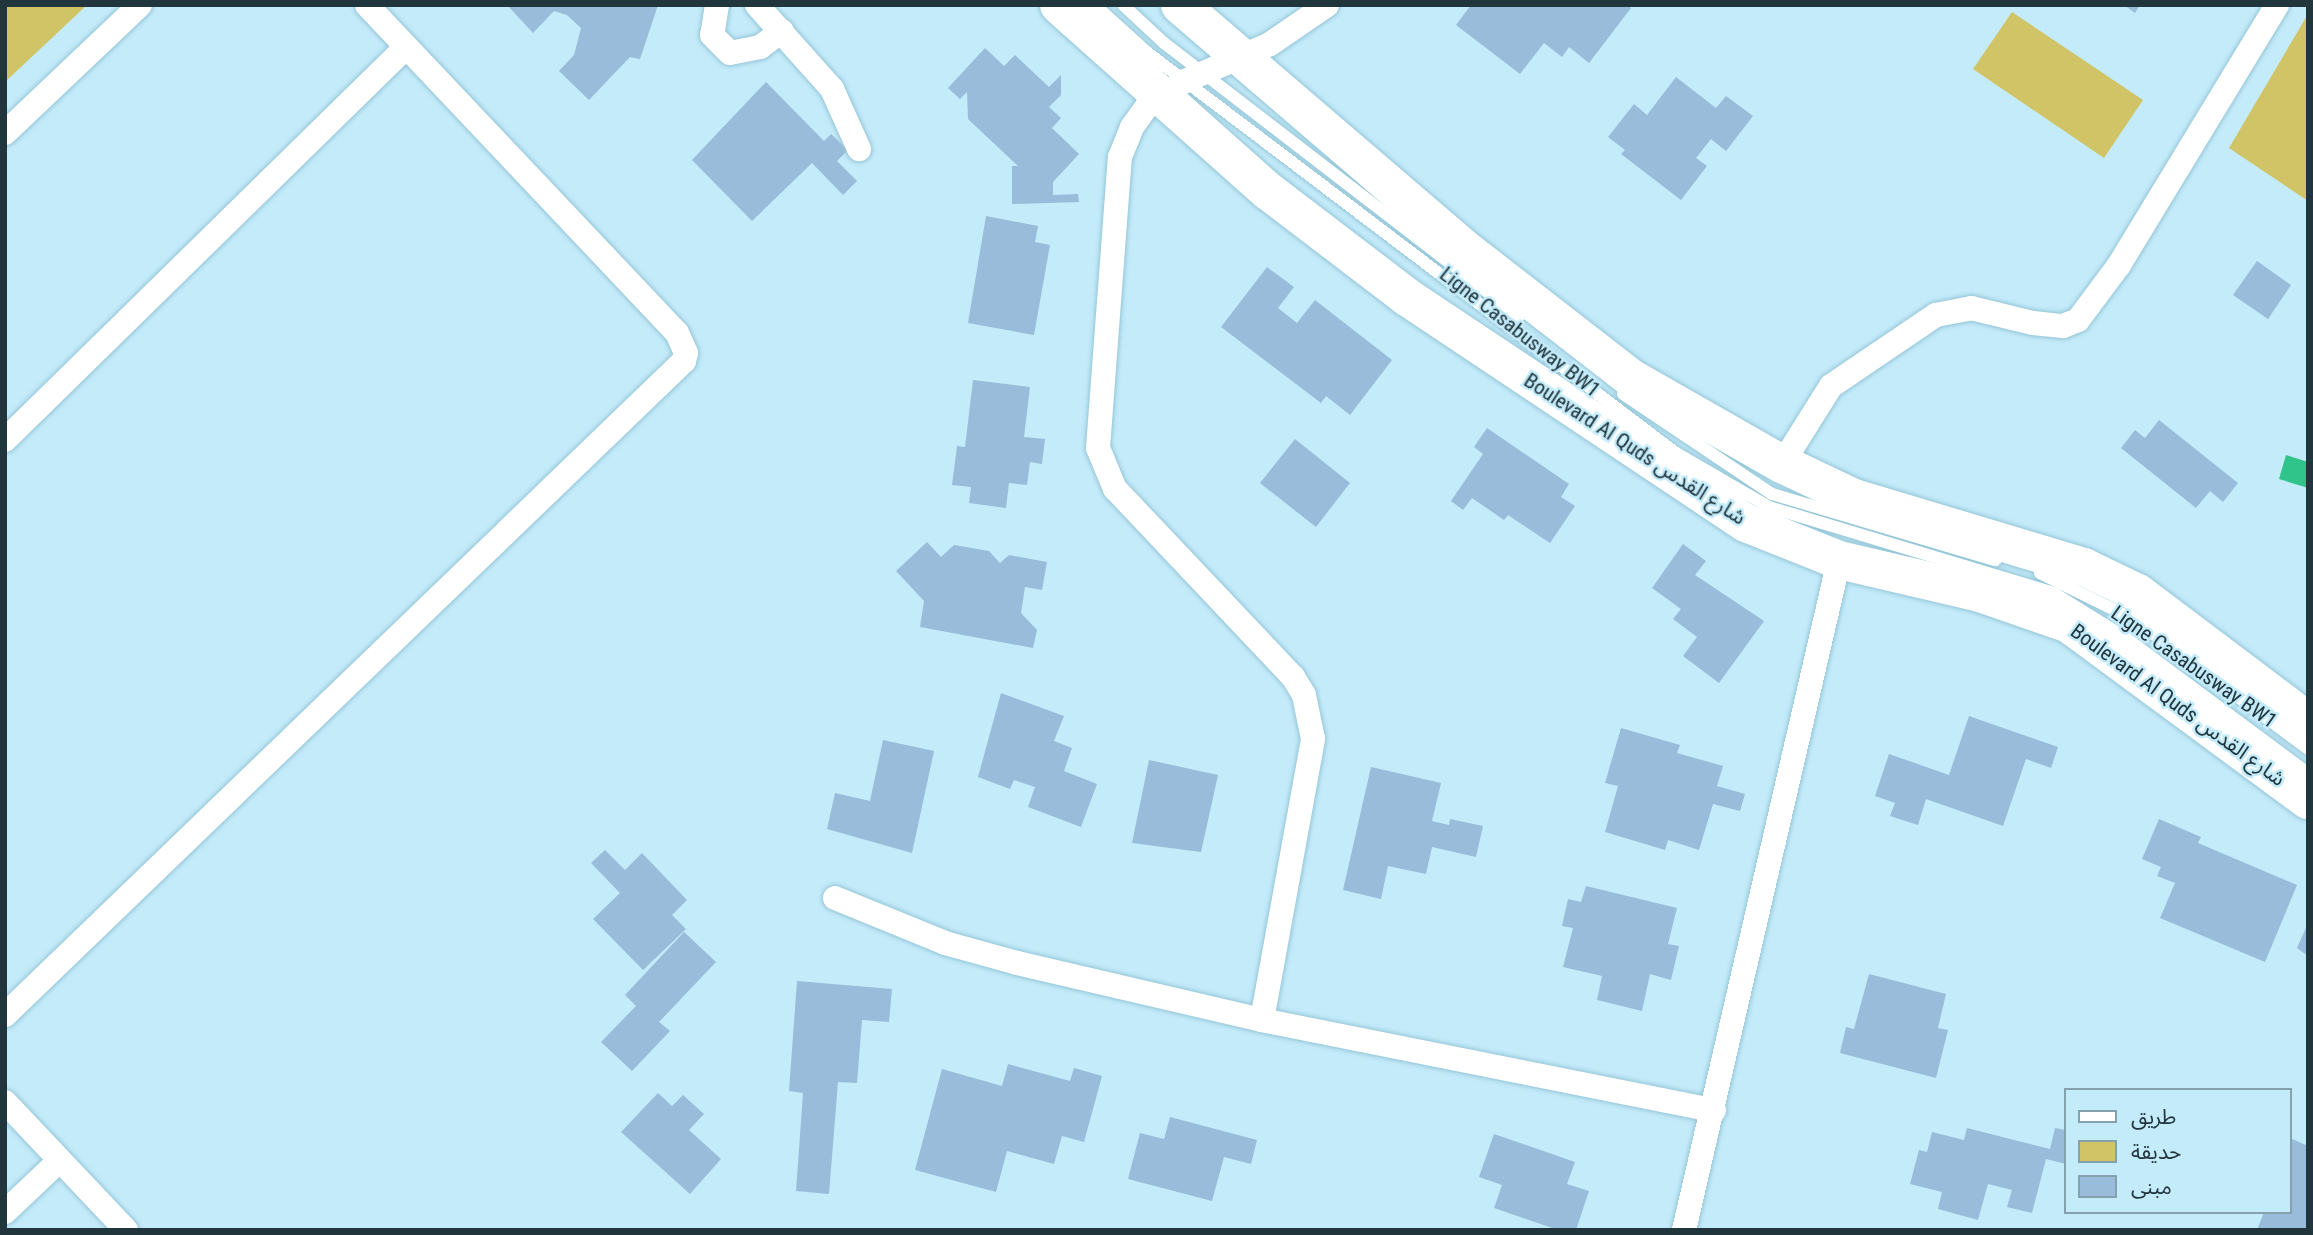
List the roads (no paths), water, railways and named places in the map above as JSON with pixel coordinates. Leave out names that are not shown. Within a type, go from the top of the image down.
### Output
[{"type":"main road","name":"Boulevard Al Quds شارع القدس","points":[[1059,5],[1181,83],[1268,191],[1407,297],[1574,411],[1746,523],[1839,560],[2012,602],[2069,624],[2308,800]]},
{"type":"main road","points":[[1180,5],[1462,247],[1631,378],[1782,464],[1854,498],[2095,572],[2148,600],[2308,721]]},
{"type":"street","points":[[5,134],[141,5]]},
{"type":"street","points":[[5,1015],[684,361],[687,353],[677,334],[367,5]]},
{"type":"street","points":[[717,5],[712,35],[730,53],[760,47],[782,31]]},
{"type":"street","points":[[757,5],[832,89],[859,149]]},
{"type":"street","points":[[1262,1020],[1313,738],[1304,695],[1293,677],[1115,489],[1098,448],[1120,157],[1132,127],[1181,83],[1276,40],[1327,5]]},
{"type":"street","points":[[1782,464],[1831,386],[1936,315],[1971,308],[2033,323],[2063,326],[2078,320],[2119,265],[2277,5]]},
{"type":"street","points":[[5,440],[406,47]]},
{"type":"street","points":[[1684,1230],[1714,1110],[1839,560]]},
{"type":"street","points":[[835,898],[945,943],[1017,963],[1262,1020],[1714,1110]]},
{"type":"street","points":[[5,1102],[126,1230]]},
{"type":"street","points":[[5,1212],[59,1161]]},
{"type":"lane","name":"Ligne Casabusway BW1","points":[[1095,5],[1181,83],[1676,453],[1769,507],[2054,593],[2126,638],[2308,773]]},
{"type":"lane","name":"Ligne Casabusway BW1","points":[[1123,5],[1181,83],[1539,330]]},
{"type":"lane","name":"Ligne Casabusway BW1","points":[[1616,388],[1672,430],[1772,494],[2053,577],[2133,619],[2308,749]]}]
